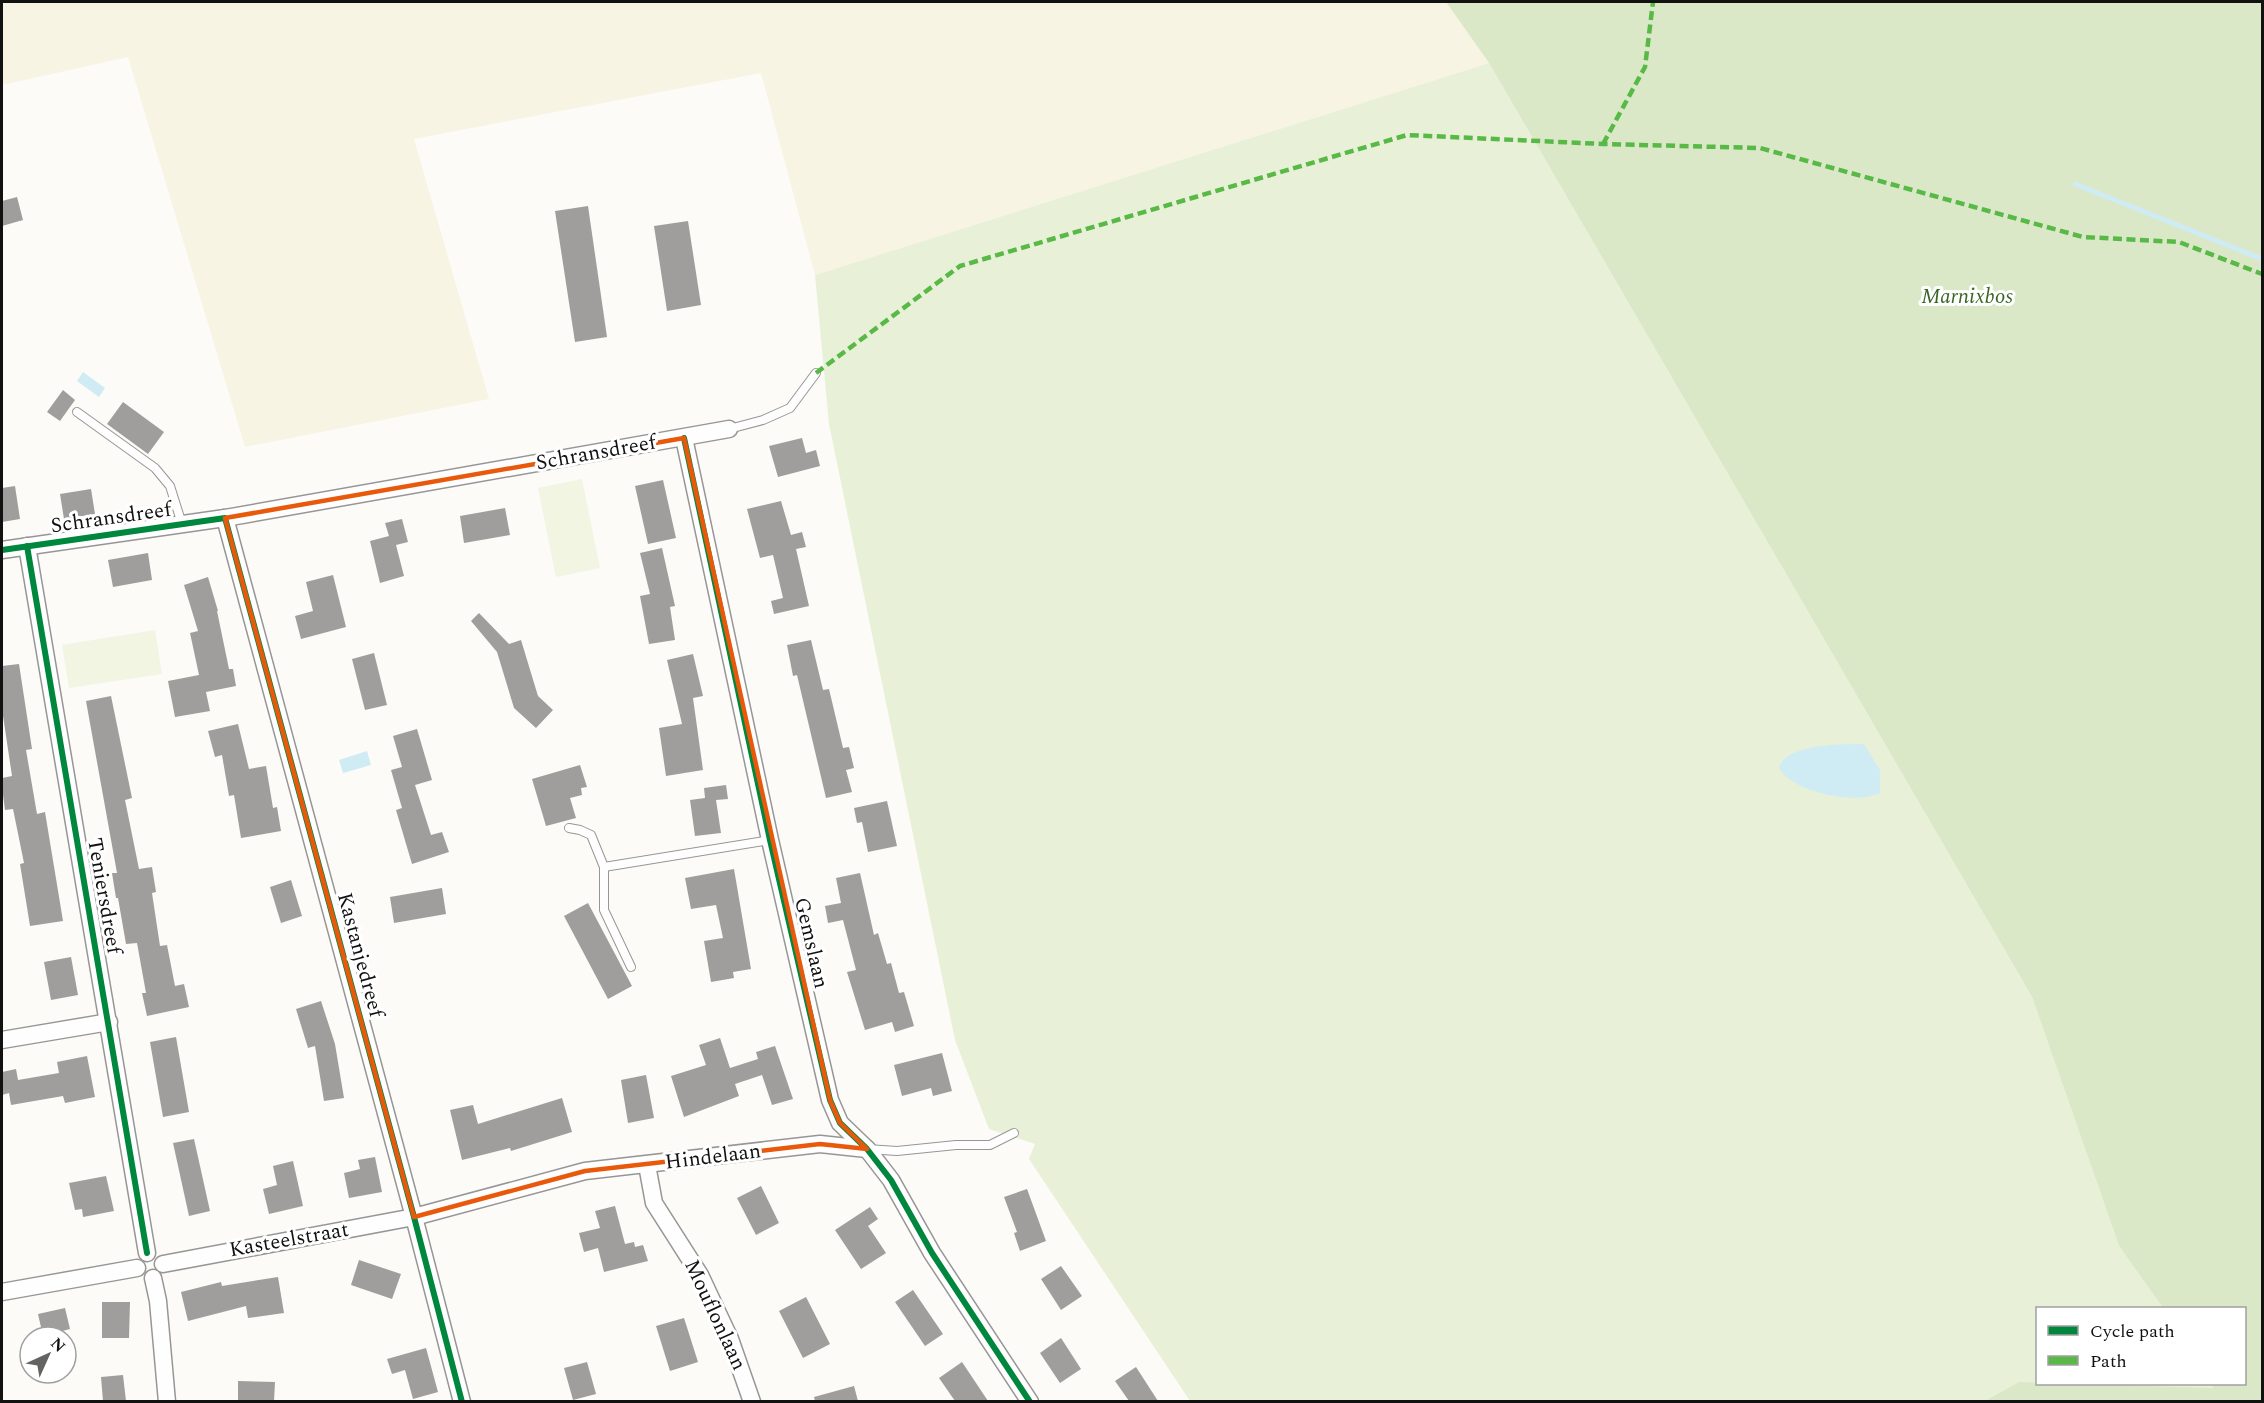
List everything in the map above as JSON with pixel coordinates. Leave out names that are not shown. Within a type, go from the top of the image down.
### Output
[{"type":"street","name":"Schransdreef","points":[[2,550],[225,518],[729,429]]},
{"type":"street","name":"Gemslaan","points":[[684,438],[770,840],[830,1100],[840,1123],[867,1149],[891,1180],[932,1253],[1030,1401]]},
{"type":"street","name":"Kastanjedreef","points":[[225,518],[462,1401]]},
{"type":"street","name":"Teniersdreef","points":[[27,546],[147,1253]]},
{"type":"street","points":[[2,1040],[108,1023]]},
{"type":"street","name":"Hindelaan","points":[[414,1217],[585,1171],[820,1144],[867,1149]]},
{"type":"street","name":"Mouflonlaan","points":[[647,1165],[654,1203],[700,1275],[730,1339],[752,1401]]},
{"type":"street","name":"Kasteelstraat","points":[[163,1264],[414,1217]]},
{"type":"street","points":[[147,1253],[157,1255],[163,1264],[160,1273],[153,1278],[143,1276],[137,1268],[139,1258],[147,1253]]},
{"type":"street","points":[[2,1292],[137,1268]]},
{"type":"street","points":[[153,1278],[158,1301],[167,1401]]},
{"type":"lane","points":[[729,429],[764,420],[790,408],[816,373]]},
{"type":"lane","points":[[77,412],[155,468],[170,486],[182,524]]},
{"type":"lane","points":[[569,828],[591,835],[604,867],[604,910],[631,968]]},
{"type":"lane","points":[[604,867],[770,840]]},
{"type":"lane","name":"Hindelaan","points":[[867,1149],[897,1151],[956,1145],[990,1145],[1014,1133]]},
{"type":"highlighted area","points":[[684,438],[830,1100],[840,1123],[867,1149],[820,1144],[585,1171],[414,1217],[225,518]]},
{"type":"shaded area","points":[[2,2],[1446,2],[1489,63],[815,275],[761,73],[414,139],[489,399],[245,447],[128,57],[2,85]]},
{"type":"green space","name":"Marnixbos","points":[[1446,2],[2262,2],[2262,1401],[1985,1401],[2019,1382],[2036,1383],[2036,1385],[2213,1388],[2212,1385],[2246,1385],[2246,1307],[2162,1307],[2119,1246],[2032,997],[1489,63]]},
{"type":"green space","points":[[1489,63],[2032,997],[2119,1246],[2162,1307],[2036,1307],[2036,1385],[2213,1385],[2222,1401],[1190,1401],[1029,1159],[1035,1144],[989,1129],[955,1040],[829,424],[815,275]]},
{"type":"green space","points":[[582,479],[600,568],[556,577],[538,488]]},
{"type":"green space","points":[[155,630],[162,674],[69,688],[62,645]]},
{"type":"water","points":[[83,372],[105,388],[99,397],[77,381]]},
{"type":"water","points":[[1864,744],[1880,770],[1880,793],[1870,796],[1841,797],[1810,790],[1786,776],[1779,767],[1784,759],[1804,750],[1830,745]]},
{"type":"water","points":[[367,751],[371,765],[343,773],[339,760]]},
{"type":"building","points":[[17,197],[23,220],[2,226],[2,201]]},
{"type":"building","points":[[588,206],[607,337],[575,342],[555,211]]},
{"type":"building","points":[[688,221],[701,305],[667,311],[654,226]]},
{"type":"building","points":[[63,390],[75,400],[60,421],[47,412]]},
{"type":"building","points":[[123,402],[164,432],[148,454],[107,424]]},
{"type":"building","points":[[802,438],[806,453],[816,450],[820,466],[778,477],[769,446]]},
{"type":"building","points":[[663,480],[676,538],[648,544],[635,486]]},
{"type":"building","points":[[15,486],[20,519],[2,522],[2,488]]},
{"type":"building","points":[[91,489],[95,514],[64,519],[60,494]]},
{"type":"building","points":[[781,501],[791,535],[802,532],[806,547],[796,549],[809,606],[774,614],[771,601],[783,598],[773,555],[760,558],[747,509]]},
{"type":"building","points":[[505,508],[510,535],[464,543],[460,516]]},
{"type":"building","points":[[402,519],[408,542],[396,545],[404,576],[380,583],[370,541],[389,536],[385,523]]},
{"type":"building","points":[[662,548],[675,606],[670,607],[675,640],[649,644],[640,596],[650,594],[640,553]]},
{"type":"building","points":[[148,553],[152,580],[113,587],[108,560]]},
{"type":"building","points":[[333,575],[346,627],[301,639],[295,616],[313,611],[306,582]]},
{"type":"building","points":[[208,577],[218,611],[229,669],[233,669],[236,686],[206,692],[210,711],[175,717],[168,681],[199,675],[190,633],[198,631],[184,585]]},
{"type":"building","points":[[479,613],[509,644],[521,640],[538,696],[553,710],[536,728],[514,708],[497,652],[471,621]]},
{"type":"building","points":[[811,640],[823,690],[829,689],[843,748],[849,747],[854,768],[846,770],[852,792],[826,798],[797,675],[793,676],[787,645]]},
{"type":"building","points":[[374,653],[387,705],[365,710],[352,659]]},
{"type":"building","points":[[693,654],[703,696],[693,698],[703,770],[666,776],[659,728],[682,724],[667,660]]},
{"type":"building","points":[[19,664],[32,749],[26,750],[37,814],[45,812],[63,921],[30,926],[20,864],[24,863],[13,809],[5,810],[2,787],[2,778],[12,776],[2,709],[2,666]]},
{"type":"building","points":[[111,696],[132,798],[125,800],[139,869],[152,867],[156,892],[152,893],[160,946],[167,945],[175,986],[184,984],[189,1007],[147,1016],[142,993],[146,993],[137,943],[126,944],[118,898],[116,898],[112,873],[117,873],[86,701]]},
{"type":"building","points":[[238,724],[249,769],[266,766],[273,808],[277,807],[281,831],[241,838],[234,795],[229,796],[222,755],[215,757],[208,731]]},
{"type":"building","points":[[417,729],[432,780],[415,785],[431,835],[442,832],[449,852],[412,864],[396,810],[402,808],[391,770],[402,767],[393,736]]},
{"type":"building","points":[[580,765],[587,787],[581,788],[582,795],[570,798],[576,818],[546,826],[532,779]]},
{"type":"building","points":[[726,785],[728,799],[716,800],[721,833],[695,836],[690,800],[705,798],[704,788]]},
{"type":"building","points":[[887,801],[897,846],[868,852],[862,822],[857,823],[854,808]]},
{"type":"building","points":[[734,869],[751,969],[733,972],[734,978],[711,982],[704,941],[723,938],[716,905],[691,909],[685,878]]},
{"type":"building","points":[[860,873],[874,935],[878,933],[887,964],[891,963],[899,993],[904,992],[914,1026],[895,1032],[892,1022],[865,1030],[847,972],[856,970],[843,920],[828,923],[825,906],[841,903],[836,878]]},
{"type":"building","points":[[291,880],[302,916],[281,923],[270,887]]},
{"type":"building","points":[[442,888],[446,914],[394,923],[390,897]]},
{"type":"building","points":[[588,903],[632,986],[608,999],[564,916]]},
{"type":"building","points":[[71,957],[78,995],[51,1000],[44,962]]},
{"type":"building","points":[[321,1001],[335,1044],[344,1098],[324,1101],[315,1046],[308,1048],[296,1009]]},
{"type":"building","points":[[176,1037],[189,1112],[163,1117],[150,1042]]},
{"type":"building","points":[[720,1038],[730,1068],[758,1059],[756,1052],[775,1046],[793,1099],[772,1105],[762,1075],[735,1084],[739,1096],[684,1117],[671,1076],[706,1065],[699,1045]]},
{"type":"building","points":[[942,1053],[952,1091],[933,1096],[931,1088],[902,1096],[894,1065]]},
{"type":"building","points":[[87,1056],[95,1097],[65,1103],[63,1096],[11,1105],[9,1093],[2,1095],[2,1072],[16,1069],[18,1080],[59,1073],[57,1062]]},
{"type":"building","points":[[646,1075],[654,1118],[628,1123],[621,1080]]},
{"type":"building","points":[[562,1098],[572,1132],[511,1151],[510,1148],[462,1160],[450,1110],[473,1105],[478,1124]]},
{"type":"building","points":[[194,1139],[210,1211],[189,1216],[173,1143]]},
{"type":"building","points":[[375,1157],[382,1192],[349,1198],[344,1173],[360,1169],[358,1160]]},
{"type":"building","points":[[293,1161],[303,1206],[269,1214],[263,1189],[277,1185],[273,1166]]},
{"type":"building","points":[[106,1176],[114,1211],[83,1217],[82,1209],[75,1210],[69,1183]]},
{"type":"building","points":[[761,1186],[779,1223],[756,1235],[737,1198]]},
{"type":"building","points":[[1027,1189],[1046,1241],[1020,1251],[1014,1233],[1017,1232],[1004,1197]]},
{"type":"building","points":[[615,1206],[625,1244],[634,1242],[635,1247],[643,1245],[648,1261],[604,1272],[598,1248],[584,1252],[579,1233],[600,1228],[595,1211]]},
{"type":"building","points":[[870,1207],[878,1219],[868,1226],[886,1253],[861,1269],[835,1230]]},
{"type":"building","points":[[359,1260],[401,1274],[392,1299],[351,1285]]},
{"type":"building","points":[[1061,1266],[1082,1296],[1061,1310],[1041,1279]]},
{"type":"building","points":[[278,1277],[284,1313],[248,1318],[246,1306],[188,1321],[181,1292],[221,1282],[222,1286]]},
{"type":"building","points":[[913,1290],[943,1334],[925,1346],[895,1302]]},
{"type":"building","points":[[806,1297],[830,1344],[803,1358],[779,1311]]},
{"type":"building","points":[[102,1302],[130,1302],[129,1338],[102,1338]]},
{"type":"building","points":[[65,1308],[69,1325],[40,1325],[38,1314]]},
{"type":"building","points":[[684,1318],[698,1362],[670,1371],[656,1326]]},
{"type":"building","points":[[1061,1338],[1081,1369],[1060,1383],[1040,1353]]},
{"type":"building","points":[[426,1348],[438,1392],[413,1399],[405,1370],[392,1374],[387,1359]]},
{"type":"building","points":[[587,1362],[596,1394],[573,1400],[564,1368]]},
{"type":"building","points":[[962,1362],[988,1401],[955,1401],[939,1378]]},
{"type":"building","points":[[1136,1367],[1158,1401],[1129,1401],[1115,1381]]},
{"type":"building","points":[[123,1375],[126,1401],[103,1401],[101,1377]]},
{"type":"building","points":[[238,1381],[275,1382],[274,1401],[238,1401]]},
{"type":"building","points":[[854,1386],[858,1401],[815,1401],[814,1397]]},
{"type":"waterway","points":[[2075,184],[2262,259]]},
{"type":"marked path","points":[[1603,144],[1645,67],[1653,2]]},
{"type":"marked path","points":[[816,373],[960,266],[1407,135],[1760,148],[2083,237],[2179,242],[2262,274]]},
{"type":"cycle path","points":[[684,438],[770,840],[830,1100],[840,1123],[867,1149],[891,1180],[932,1253],[1030,1402]]},
{"type":"cycle path","points":[[2,550],[225,518],[462,1402]]},
{"type":"cycle path","points":[[27,546],[147,1253]]}]
